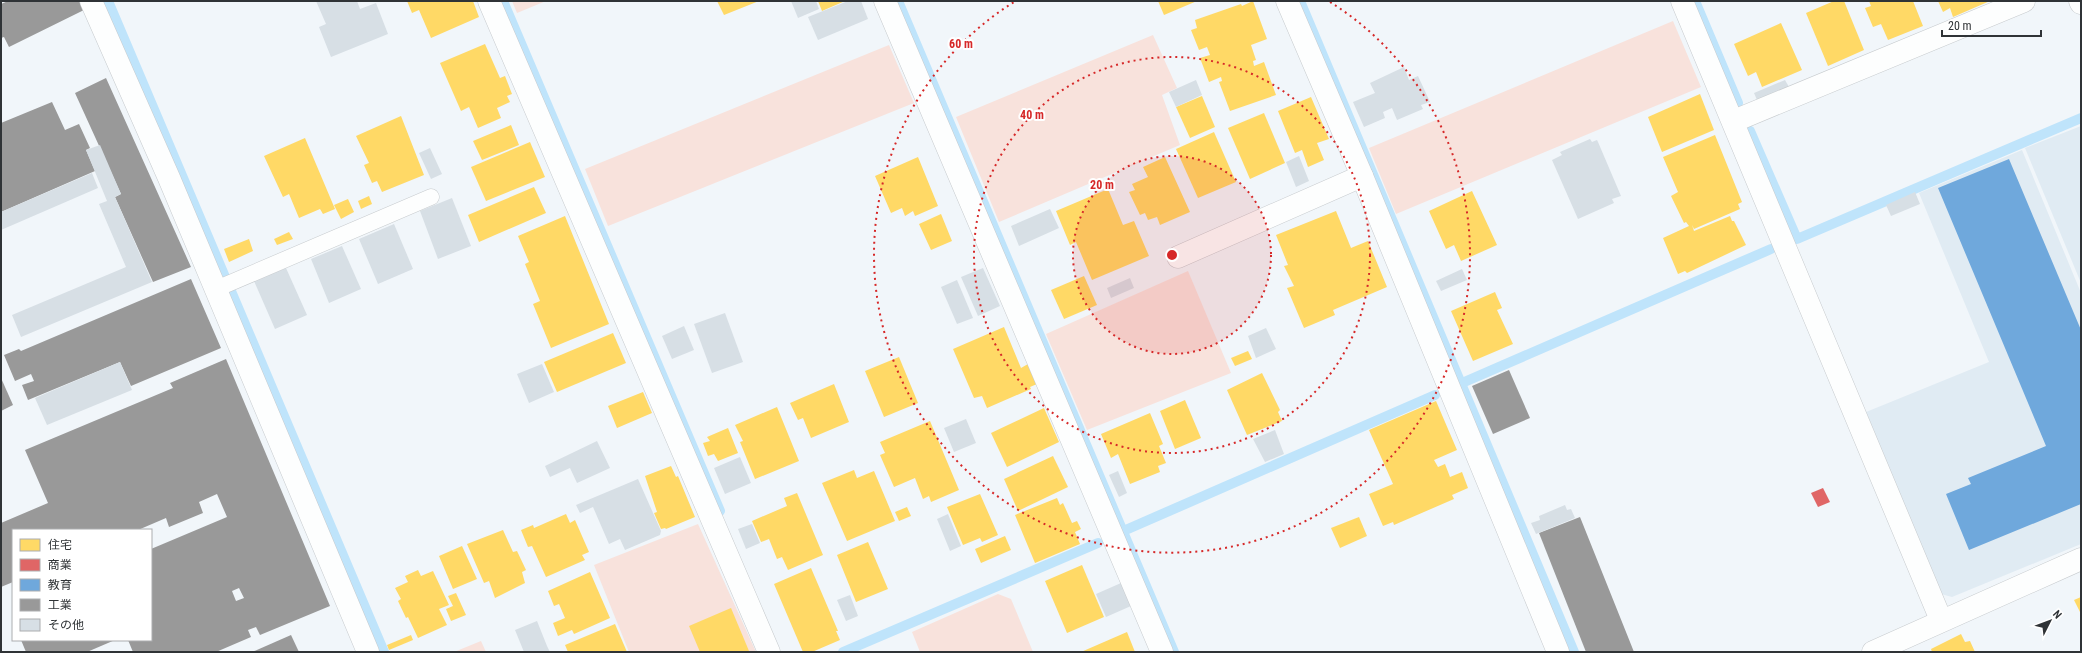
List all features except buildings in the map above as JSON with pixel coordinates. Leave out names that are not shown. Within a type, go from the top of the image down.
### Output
[{"type":"street","points":[[91,1],[224,285],[368,652]]},
{"type":"street","points":[[489,1],[769,652]]},
{"type":"street","points":[[885,1],[1162,652]]},
{"type":"street","points":[[1287,1],[1362,176],[1558,652]]},
{"type":"street","points":[[1682,1],[1734,121],[1941,620]]},
{"type":"street","points":[[1734,121],[2024,1]]},
{"type":"street","points":[[1178,257],[1362,176]]},
{"type":"street","points":[[1873,652],[1941,620],[2081,559]]},
{"type":"lane","points":[[224,285],[431,197]]},
{"type":"shaded area","points":[[512,1],[546,1],[517,13]]},
{"type":"shaded area","points":[[1673,21],[1701,87],[1396,214],[1369,148]]},
{"type":"shaded area","points":[[1153,35],[1177,88],[1162,95],[1180,145],[999,222],[956,117]]},
{"type":"shaded area","points":[[889,45],[914,103],[608,226],[585,169]]},
{"type":"shaded area","points":[[2081,126],[2081,283],[2025,148]]},
{"type":"shaded area","points":[[2022,150],[2081,293],[2081,544],[1952,597],[1941,594],[1866,412],[1989,362],[1919,193]]},
{"type":"shaded area","points":[[1188,271],[1231,373],[1087,430],[1046,334]]},
{"type":"shaded area","points":[[698,524],[756,652],[629,652],[594,565]]},
{"type":"shaded area","points":[[998,594],[1011,599],[1033,652],[920,652],[912,632]]},
{"type":"shaded area","points":[[481,641],[486,652],[454,652]]},
{"type":"waterway","points":[[108,1],[384,652]]},
{"type":"waterway","points":[[503,1],[720,511]]},
{"type":"waterway","points":[[898,1],[1174,652]]},
{"type":"waterway","points":[[1300,1],[1574,652]]},
{"type":"waterway","points":[[1695,1],[1738,103]]},
{"type":"waterway","points":[[1750,131],[1797,239],[2081,118]]},
{"type":"waterway","points":[[1462,383],[1771,249]]},
{"type":"waterway","points":[[1121,532],[1435,395]]},
{"type":"waterway","points":[[843,652],[1098,543]]}]
